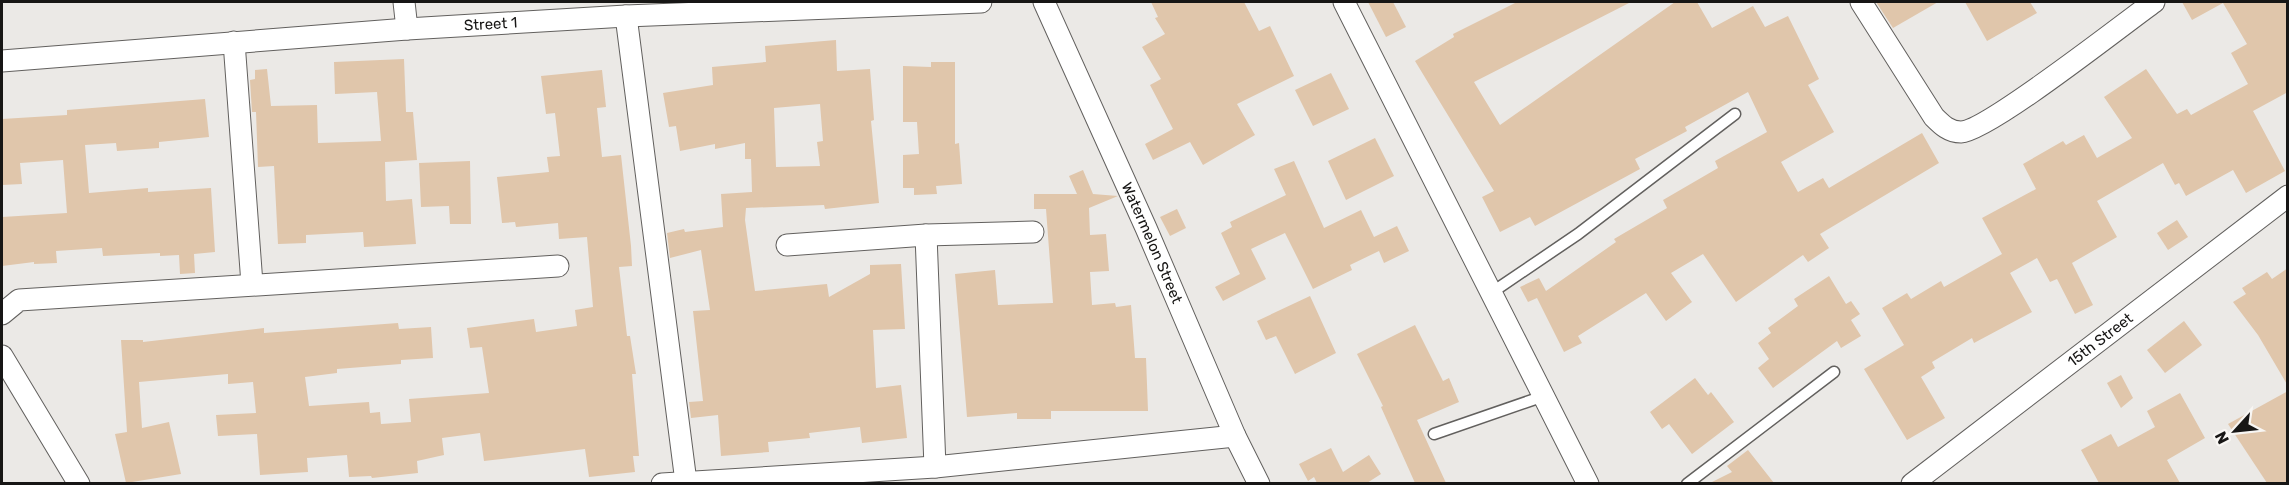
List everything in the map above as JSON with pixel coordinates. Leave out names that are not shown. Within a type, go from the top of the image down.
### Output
[{"type":"street","points":[[404,2],[407,29]]},
{"type":"street","name":"Street 1","points":[[2,61],[407,29],[626,16],[981,2]]},
{"type":"street","name":"Watermelon Street","points":[[1044,2],[1235,436],[1259,483]]},
{"type":"street","points":[[1344,2],[1588,483]]},
{"type":"street","points":[[1862,2],[1934,117],[1951,131],[1962,132],[1995,117],[2154,2]]},
{"type":"street","points":[[626,16],[686,482]]},
{"type":"street","points":[[234,42],[252,284]]},
{"type":"street","name":"15th Street","points":[[1912,483],[2288,196]]},
{"type":"street","points":[[787,245],[926,235],[1033,232]]},
{"type":"street","points":[[926,235],[935,466]]},
{"type":"street","points":[[2,314],[19,300],[558,266]]},
{"type":"street","points":[[2,356],[79,483]]},
{"type":"street","points":[[662,483],[935,466],[1235,436]]},
{"type":"lane","points":[[1491,292],[1578,234],[1735,114]]},
{"type":"lane","points":[[1687,483],[1834,372]]},
{"type":"lane","points":[[1434,434],[1544,396]]},
{"type":"building","points":[[1151,2],[1244,2],[1259,31],[1270,26],[1294,76],[1237,104],[1255,135],[1203,165],[1190,142],[1153,160],[1145,144],[1173,129],[1150,85],[1161,79],[1142,47],[1165,34],[1155,18],[1158,17]]},
{"type":"building","points":[[1368,2],[1393,2],[1406,27],[1386,37]]},
{"type":"building","points":[[1517,2],[1631,2],[1474,82],[1500,125],[1675,2],[1697,2],[1712,28],[1753,6],[1765,27],[1788,16],[1819,79],[1808,85],[1834,132],[1781,162],[1798,192],[1823,178],[1829,188],[1922,133],[1939,163],[1820,234],[1829,248],[1808,262],[1803,255],[1736,302],[1703,254],[1671,273],[1692,302],[1666,321],[1646,293],[1578,336],[1582,343],[1564,352],[1537,298],[1528,302],[1520,287],[1539,278],[1546,291],[1616,242],[1614,239],[1667,208],[1663,200],[1718,168],[1715,161],[1767,132],[1748,92],[1685,127],[1687,131],[1635,159],[1640,169],[1535,226],[1530,217],[1500,232],[1482,197],[1494,191],[1415,61],[1454,37],[1453,34]]},
{"type":"building","points":[[1876,2],[1938,2],[1893,28]]},
{"type":"building","points":[[1965,2],[2030,2],[2037,13],[1987,41]]},
{"type":"building","points":[[2182,2],[2288,2],[2288,92],[2253,111],[2285,171],[2246,193],[2233,170],[2186,196],[2179,183],[2175,185],[2163,163],[2097,201],[2117,237],[2072,263],[2093,305],[2075,314],[2057,279],[2050,282],[2037,258],[2010,273],[2032,312],[1974,343],[1972,338],[1932,362],[1935,368],[1921,377],[1945,418],[1907,440],[1864,369],[1904,345],[1882,308],[1907,293],[1911,299],[1941,281],[1944,287],[2002,254],[1982,218],[2036,189],[2023,164],[2063,141],[2066,145],[2084,135],[2097,158],[2132,138],[2104,97],[2146,69],[2177,114],[2187,109],[2191,115],[2248,84],[2231,53],[2247,44],[2223,3],[2192,20]]},
{"type":"building","points":[[836,40],[837,71],[870,69],[874,120],[871,121],[879,203],[825,209],[824,205],[746,208],[745,220],[755,291],[827,284],[829,297],[870,274],[870,265],[901,264],[905,329],[873,330],[876,388],[901,385],[907,438],[862,443],[860,427],[809,433],[810,438],[768,442],[769,452],[721,456],[718,415],[691,418],[689,402],[703,401],[693,311],[710,310],[701,250],[670,258],[667,233],[684,229],[685,232],[723,227],[721,194],[752,192],[751,159],[745,159],[745,143],[715,149],[715,144],[680,151],[676,126],[669,127],[663,93],[713,85],[712,67],[766,62],[765,46]],"holes":[[[820,104],[823,141],[817,142],[820,166],[776,167],[774,108]]]},
{"type":"building","points":[[404,59],[406,112],[413,112],[417,160],[385,162],[386,201],[412,199],[416,244],[364,247],[363,232],[306,235],[306,243],[278,244],[274,166],[258,167],[256,112],[252,112],[250,80],[255,79],[255,70],[267,69],[271,106],[317,105],[318,143],[381,141],[377,92],[335,94],[334,62]]},
{"type":"building","points":[[931,62],[955,62],[955,144],[959,143],[962,184],[936,186],[937,194],[914,195],[914,188],[903,188],[903,155],[919,154],[917,122],[903,122],[903,66],[931,67]]},
{"type":"building","points":[[602,70],[606,107],[597,108],[602,157],[621,155],[631,246],[632,266],[619,267],[627,336],[630,336],[636,374],[632,374],[639,456],[633,456],[635,472],[589,477],[585,449],[484,461],[480,433],[442,438],[444,455],[417,461],[418,473],[372,478],[371,476],[349,477],[347,455],[307,458],[308,472],[260,475],[257,434],[218,436],[216,415],[256,413],[253,382],[228,384],[228,374],[139,382],[142,428],[169,422],[181,474],[126,483],[115,434],[127,432],[121,340],[143,340],[143,342],[264,328],[264,333],[398,323],[399,329],[431,327],[433,358],[401,360],[401,364],[337,369],[337,373],[305,377],[309,406],[369,402],[370,413],[380,412],[381,424],[411,422],[409,399],[489,393],[482,347],[470,348],[467,328],[534,319],[536,332],[577,326],[575,310],[593,307],[587,237],[559,239],[558,223],[516,227],[515,222],[502,223],[497,177],[549,172],[547,157],[560,156],[555,113],[546,114],[541,76]]},
{"type":"building","points":[[1331,73],[1349,109],[1313,126],[1295,90]]},
{"type":"building","points":[[205,99],[209,137],[159,142],[159,148],[117,151],[116,143],[85,145],[89,193],[148,188],[148,192],[211,188],[215,252],[194,254],[195,273],[180,274],[179,255],[160,256],[160,253],[103,256],[102,248],[56,251],[57,263],[34,264],[34,262],[2,266],[2,217],[67,213],[63,160],[20,163],[22,184],[2,185],[2,119],[67,115],[67,110]]},
{"type":"building","points":[[1375,138],[1394,176],[1346,200],[1328,161]]},
{"type":"building","points":[[470,161],[471,224],[450,224],[449,206],[421,207],[419,163]]},
{"type":"building","points":[[1294,161],[1324,228],[1361,210],[1374,237],[1397,226],[1409,251],[1384,263],[1379,251],[1350,265],[1352,270],[1313,289],[1285,233],[1251,249],[1266,279],[1223,301],[1215,287],[1240,274],[1221,233],[1232,227],[1230,222],[1286,195],[1274,169]]},
{"type":"building","points":[[1083,170],[1093,194],[1118,196],[1089,208],[1090,235],[1106,234],[1109,271],[1090,272],[1092,305],[1115,303],[1116,307],[1131,305],[1135,358],[1146,358],[1148,411],[1051,411],[1051,419],[1017,419],[1017,413],[967,417],[955,274],[995,270],[998,305],[1053,303],[1046,209],[1034,209],[1034,194],[1077,194],[1069,176]]},
{"type":"building","points":[[1177,209],[1186,228],[1170,236],[1160,217]]},
{"type":"building","points":[[2177,220],[2188,237],[2168,250],[2157,233]]},
{"type":"building","points":[[2288,268],[2288,386],[2258,335],[2233,302],[2246,294],[2242,288],[2267,272],[2272,279]]},
{"type":"building","points":[[1829,276],[1846,304],[1851,301],[1860,314],[1851,320],[1861,336],[1841,348],[1837,341],[1773,388],[1758,368],[1769,359],[1758,343],[1771,333],[1768,328],[1798,306],[1794,299]]},
{"type":"building","points":[[1310,296],[1336,353],[1295,374],[1276,336],[1266,340],[1257,321]]},
{"type":"building","points":[[2184,321],[2202,345],[2165,373],[2147,350]]},
{"type":"building","points":[[1415,325],[1443,381],[1449,378],[1459,402],[1417,420],[1446,483],[1415,483],[1381,407],[1383,406],[1357,354]]},
{"type":"building","points":[[2121,375],[2133,398],[2121,408],[2107,383]]},
{"type":"building","points":[[1695,378],[1708,395],[1711,392],[1734,422],[1692,454],[1669,424],[1662,429],[1650,412]]},
{"type":"building","points":[[2288,391],[2288,483],[2267,483],[2228,424]]},
{"type":"building","points":[[2180,393],[2205,438],[2167,460],[2180,483],[2099,483],[2081,450],[2111,434],[2118,447],[2155,427],[2147,411]]},
{"type":"building","points":[[1331,448],[1343,472],[1369,455],[1381,474],[1367,483],[1317,483],[1314,477],[1308,481],[1299,464]]},
{"type":"building","points":[[1748,450],[1774,483],[1710,483],[1732,472],[1727,466]]}]
